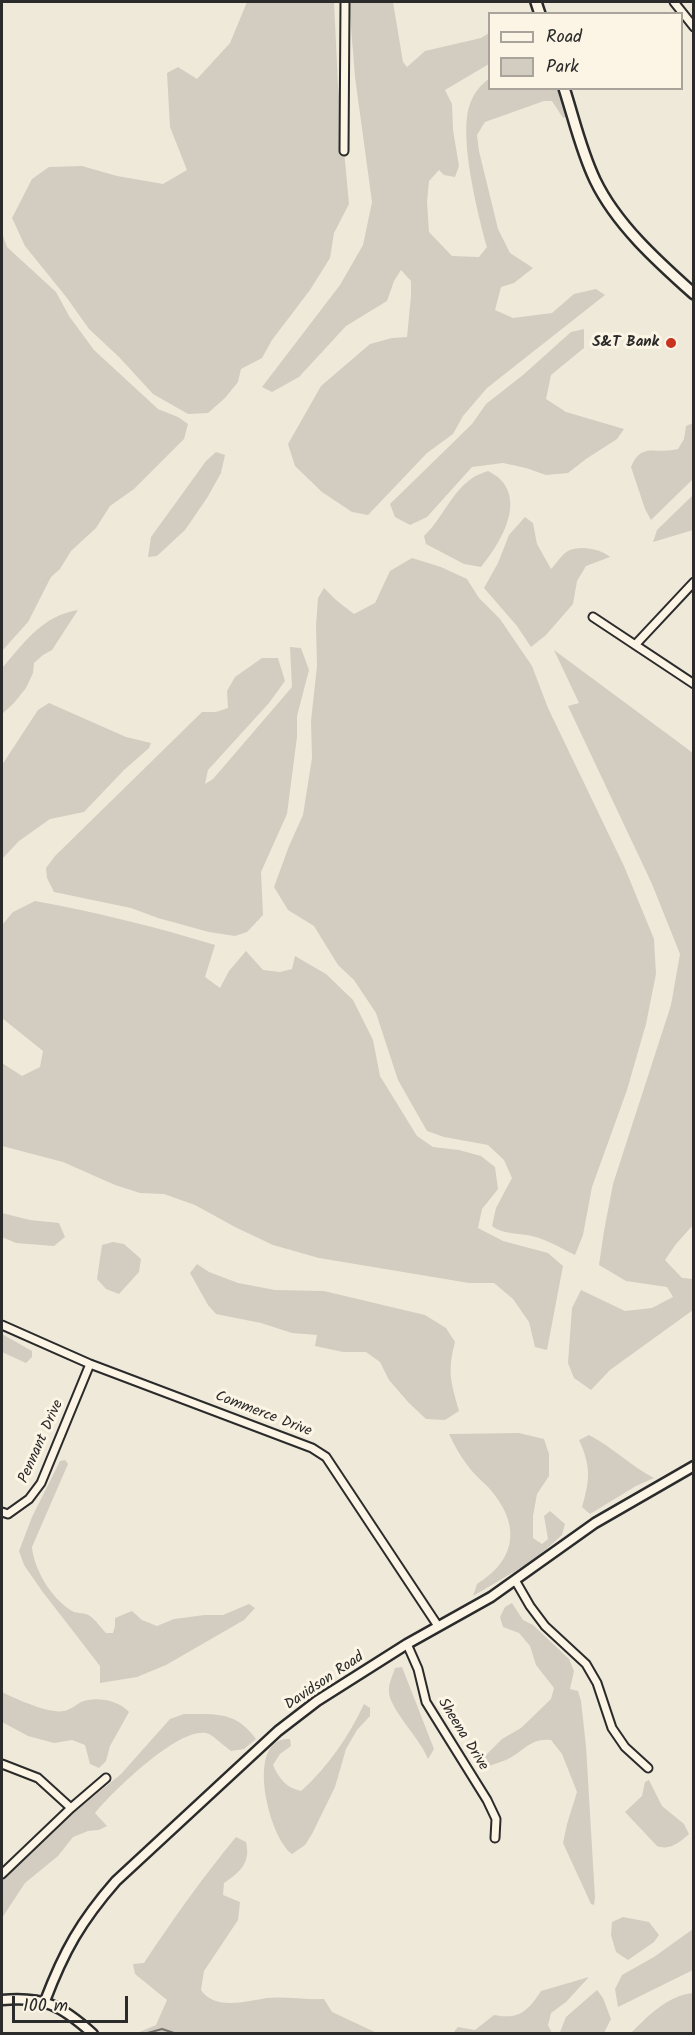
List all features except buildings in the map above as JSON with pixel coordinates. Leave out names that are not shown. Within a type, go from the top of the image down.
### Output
[{"type":"main road","points":[[565,90],[587,162],[606,200],[635,237],[693,294]]},
{"type":"street","points":[[344,151],[345,2]]},
{"type":"street","points":[[683,14],[693,27]]},
{"type":"street","points":[[635,645],[693,582]]},
{"type":"street","points":[[593,617],[693,684]]},
{"type":"street","name":"Commerce Drive","points":[[2,1325],[90,1364],[288,1438],[326,1457],[438,1626]]},
{"type":"street","name":"Pennant Drive","points":[[2,1512],[8,1514],[29,1499],[41,1483],[90,1364]]},
{"type":"street","name":"Davidson Road","points":[[45,2001],[72,1939],[95,1905],[128,1869],[278,1731],[317,1701],[407,1644],[490,1597],[595,1523],[693,1466]]},
{"type":"street","points":[[515,1580],[545,1626],[586,1664],[597,1683],[612,1728],[626,1747],[648,1768]]},
{"type":"street","name":"Sheena Drive","points":[[407,1644],[418,1669],[426,1702],[491,1807],[496,1819],[495,1838]]},
{"type":"street","points":[[2,1764],[38,1778],[70,1808]]},
{"type":"street","points":[[2,1874],[70,1808],[106,1778]]},
{"type":"street","points":[[2,2000],[21,1998],[45,2001],[76,2018],[93,2034]]},
{"type":"green space","points":[[247,2],[334,2],[338,86],[349,204],[334,233],[330,258],[310,290],[272,340],[262,358],[241,369],[238,382],[208,413],[188,414],[153,394],[89,329],[25,246],[12,218],[32,179],[49,167],[82,166],[117,176],[163,184],[187,170],[170,127],[167,73],[178,67],[197,79],[230,43]]},
{"type":"green space","points":[[349,2],[393,2],[403,62],[407,67],[425,51],[481,38],[488,34],[488,65],[445,90],[452,104],[453,130],[459,166],[455,177],[444,175],[439,170],[429,181],[427,202],[429,232],[452,256],[479,257],[487,247],[471,175],[466,135],[470,104],[475,93],[488,80],[488,90],[557,90],[567,116],[563,118],[552,101],[544,101],[485,122],[477,135],[498,229],[510,253],[533,268],[514,283],[501,287],[495,310],[513,318],[552,313],[574,294],[596,289],[605,295],[487,388],[463,416],[453,434],[427,453],[368,515],[352,512],[322,492],[295,466],[288,444],[321,386],[370,344],[392,338],[407,337],[411,281],[401,270],[394,281],[387,301],[346,326],[299,377],[272,392],[262,387],[340,285],[363,245],[372,202],[355,77]]},
{"type":"green space","points":[[2,233],[7,247],[56,292],[69,316],[94,350],[158,409],[188,424],[184,439],[134,489],[110,506],[96,528],[71,551],[60,569],[51,577],[28,622],[2,651]]},
{"type":"green space","points":[[584,329],[584,348],[551,375],[546,399],[566,412],[624,429],[617,439],[568,473],[546,475],[503,463],[472,467],[427,517],[410,525],[395,517],[390,504],[472,424],[486,404],[571,332]]},
{"type":"green space","points":[[693,423],[693,479],[651,520],[631,467],[635,459],[645,451],[678,449],[684,439],[686,426]]},
{"type":"green space","points":[[216,452],[225,455],[221,473],[207,498],[185,530],[157,556],[148,557],[151,537],[206,461]]},
{"type":"green space","points":[[488,471],[500,479],[507,489],[510,512],[502,536],[481,567],[464,564],[426,544],[424,536],[464,485],[475,476]]},
{"type":"green space","points":[[693,495],[693,530],[653,542],[657,530]]},
{"type":"green space","points":[[525,517],[533,523],[537,544],[551,569],[564,554],[573,549],[590,549],[610,557],[586,566],[577,581],[573,604],[546,635],[531,647],[517,626],[484,588],[498,563],[509,535]]},
{"type":"green space","points":[[412,558],[441,567],[467,579],[479,598],[500,619],[532,666],[548,708],[624,866],[654,939],[656,974],[646,1024],[627,1090],[592,1187],[583,1235],[575,1255],[539,1238],[508,1233],[492,1226],[496,1208],[512,1178],[504,1160],[488,1145],[444,1137],[427,1131],[398,1080],[376,1013],[354,980],[338,965],[314,926],[288,910],[274,887],[303,815],[312,758],[311,721],[317,666],[318,598],[324,588],[354,614],[375,603],[390,571]]},
{"type":"green space","points":[[78,610],[52,650],[34,663],[33,673],[26,688],[2,714],[2,668],[44,624],[65,613]]},
{"type":"green space","points":[[290,647],[301,648],[309,670],[297,716],[297,737],[287,814],[261,872],[263,915],[247,932],[235,936],[209,932],[131,908],[54,892],[47,878],[46,868],[55,856],[202,712],[216,712],[228,708],[227,691],[235,677],[262,658],[278,658],[285,681],[269,703],[208,770],[205,784],[213,779],[292,687]]},
{"type":"green space","points":[[554,650],[693,753],[693,1225],[665,1260],[682,1278],[693,1279],[693,1310],[610,1370],[591,1390],[574,1378],[568,1363],[572,1308],[581,1290],[625,1311],[652,1308],[673,1297],[667,1287],[626,1281],[599,1265],[613,1184],[671,1005],[680,954],[652,884],[568,706],[579,703]]},
{"type":"green space","points":[[49,703],[126,737],[151,743],[149,748],[124,770],[84,812],[50,819],[19,841],[2,859],[2,765],[38,710]]},
{"type":"green space","points":[[35,901],[126,920],[215,945],[205,977],[220,988],[229,971],[246,951],[263,970],[280,972],[292,969],[295,956],[326,974],[353,1000],[373,1040],[380,1076],[417,1136],[433,1147],[459,1150],[481,1156],[495,1167],[498,1189],[482,1209],[478,1228],[503,1241],[548,1253],[563,1266],[547,1350],[535,1347],[529,1322],[513,1299],[494,1283],[469,1283],[319,1258],[273,1245],[195,1205],[164,1194],[140,1193],[115,1185],[63,1162],[2,1146],[2,1063],[22,1076],[40,1067],[43,1051],[2,1018],[2,925],[13,912]]},
{"type":"green space","points":[[2,1213],[30,1220],[59,1223],[65,1237],[54,1246],[16,1243],[2,1237]]},
{"type":"green space","points":[[113,1242],[124,1244],[141,1259],[139,1272],[119,1294],[106,1289],[97,1279],[102,1245]]},
{"type":"green space","points":[[197,1264],[209,1272],[238,1283],[275,1290],[324,1291],[425,1315],[446,1328],[455,1342],[451,1361],[451,1377],[459,1411],[445,1420],[426,1419],[389,1380],[380,1362],[366,1352],[343,1352],[315,1346],[317,1335],[292,1333],[261,1323],[216,1314],[208,1305],[190,1273]]},
{"type":"green space","points":[[2,1334],[32,1351],[32,1357],[26,1363],[2,1352]]},
{"type":"green space","points":[[519,1433],[544,1439],[549,1454],[549,1476],[537,1494],[533,1516],[533,1538],[542,1544],[548,1539],[544,1516],[550,1511],[565,1524],[562,1535],[534,1560],[473,1596],[477,1584],[501,1563],[510,1539],[510,1526],[506,1513],[498,1500],[468,1466],[449,1434]]},
{"type":"green space","points":[[589,1435],[654,1478],[636,1486],[590,1514],[582,1507],[588,1473],[586,1458],[579,1440]]},
{"type":"green space","points":[[65,1460],[68,1464],[32,1547],[36,1565],[45,1583],[65,1606],[74,1612],[90,1616],[106,1633],[113,1633],[115,1618],[132,1611],[142,1620],[157,1626],[174,1619],[223,1615],[249,1604],[255,1608],[244,1620],[166,1665],[137,1677],[100,1683],[100,1666],[42,1591],[24,1565],[19,1551],[32,1517],[60,1461]]},
{"type":"green space","points":[[512,1603],[523,1620],[533,1625],[569,1659],[574,1671],[570,1689],[578,1691],[581,1701],[586,1746],[594,1905],[591,1904],[563,1843],[577,1792],[562,1754],[551,1740],[532,1743],[512,1757],[483,1768],[481,1760],[502,1739],[521,1728],[551,1699],[554,1688],[536,1665],[530,1646],[519,1633],[503,1627],[500,1617],[505,1607]]},
{"type":"green space","points":[[402,1667],[434,1749],[428,1759],[391,1699],[389,1689],[395,1668]]},
{"type":"green space","points":[[2,1692],[50,1710],[64,1711],[87,1700],[100,1699],[113,1702],[129,1712],[110,1746],[106,1761],[99,1768],[90,1764],[85,1745],[72,1740],[54,1743],[28,1736],[2,1722]]},
{"type":"green space","points":[[364,1704],[370,1708],[370,1716],[357,1730],[346,1749],[335,1787],[312,1834],[305,1845],[292,1854],[283,1844],[269,1809],[264,1770],[268,1753],[276,1742],[290,1739],[291,1746],[280,1754],[273,1765],[284,1782],[301,1791],[337,1750]]},
{"type":"green space","points":[[184,1714],[216,1715],[233,1719],[241,1723],[256,1739],[244,1749],[231,1751],[209,1734],[197,1733],[182,1738],[166,1748],[131,1776],[95,1813],[107,1826],[73,1837],[58,1856],[25,1883],[2,1918],[2,1879],[50,1832],[121,1774],[170,1719]]},
{"type":"green space","points":[[649,1780],[662,1806],[684,1824],[689,1834],[670,1847],[657,1846],[625,1812],[642,1796],[645,1782]]},
{"type":"green space","points":[[236,1837],[246,1842],[247,1856],[239,1871],[224,1883],[223,1895],[240,1902],[238,1920],[204,1971],[201,1990],[214,2001],[223,2003],[273,1998],[324,1999],[332,2012],[377,2033],[137,2033],[156,2025],[167,2000],[135,1974],[133,1964],[144,1963],[188,1898]]},
{"type":"green space","points":[[623,1917],[649,1922],[659,1935],[654,1942],[628,1960],[616,1952],[611,1935],[612,1922]]},
{"type":"green space","points":[[693,1929],[693,1970],[618,2007],[615,1989],[622,1975],[654,1957]]},
{"type":"green space","points":[[589,1977],[566,2002],[551,2013],[548,2025],[552,2033],[453,2033],[458,2027],[475,2030],[494,2015],[516,2015],[527,2009],[541,1991]]},
{"type":"green space","points":[[597,1990],[603,1998],[611,2019],[604,2033],[561,2033],[566,2017]]},
{"type":"green space","points":[[693,1993],[693,2033],[631,2033],[667,2002]]},
{"type":"waterway","points":[[144,2034],[162,2029],[177,2034]]},
{"type":"place","name":"S&T Bank","points":[[671,343]]}]
